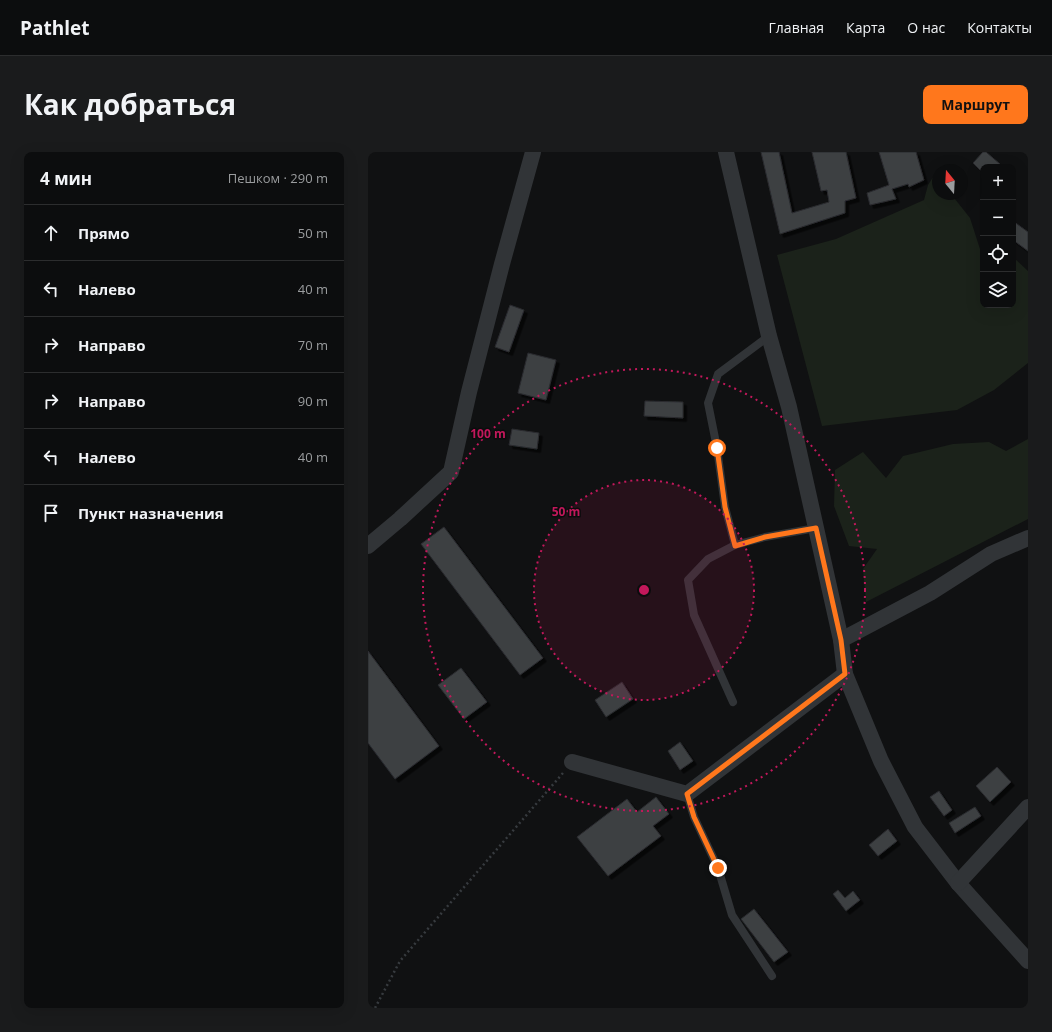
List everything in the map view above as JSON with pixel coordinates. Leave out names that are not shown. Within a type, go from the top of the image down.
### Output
[{"type":"street","points":[[368,546],[451,472],[469,392],[500,271],[533,152]]},
{"type":"street","points":[[726,152],[769,336],[789,407],[841,640],[845,674],[881,761],[914,827],[958,883],[1028,961]]},
{"type":"street","points":[[841,640],[930,593],[991,554],[1028,538]]},
{"type":"street","points":[[572,762],[687,794],[845,674]]},
{"type":"street","points":[[958,883],[1028,807]]},
{"type":"lane","points":[[735,546],[725,507],[717,448],[708,403],[718,374],[769,336]]},
{"type":"lane","points":[[733,702],[694,615],[688,580],[708,559],[735,546],[765,537],[816,528]]},
{"type":"lane","points":[[687,794],[694,817],[718,868],[732,915],[772,976]]},
{"type":"path","points":[[375,1008],[400,962],[572,762]]},
{"type":"shaded area","points":[[932,179],[932,200],[956,200],[970,218],[980,249],[980,308],[1016,308],[1016,260],[1028,271],[1028,363],[994,390],[957,410],[822,426],[777,255],[836,239],[924,200],[928,185]]},
{"type":"shaded area","points":[[1028,439],[1028,519],[866,602],[863,569],[877,549],[849,546],[834,506],[835,470],[863,452],[886,478],[903,456],[953,444],[989,442],[1006,451]]},
{"type":"building","points":[[761,152],[779,152],[792,213],[829,202],[827,190],[821,191],[812,152],[846,152],[856,198],[845,201],[845,213],[780,234]]},
{"type":"building","points":[[879,152],[916,152],[924,180],[909,187],[908,184],[892,189],[896,199],[870,205],[867,193],[889,185]]},
{"type":"building","points":[[983,152],[986,152],[1000,164],[980,164],[980,170],[973,163]]},
{"type":"building","points":[[1016,223],[1028,232],[1028,251],[1016,242]]},
{"type":"building","points":[[510,305],[524,310],[509,352],[495,347]]},
{"type":"building","points":[[528,353],[556,360],[546,400],[518,393]]},
{"type":"building","points":[[645,401],[683,402],[683,418],[644,416]]},
{"type":"building","points":[[512,429],[539,433],[537,449],[509,445]]},
{"type":"building","points":[[444,527],[543,658],[520,675],[421,544]]},
{"type":"building","points":[[368,651],[439,746],[395,779],[368,743]]},
{"type":"building","points":[[461,668],[487,702],[464,719],[438,685]]},
{"type":"building","points":[[622,682],[633,699],[606,717],[595,700]]},
{"type":"building","points":[[680,742],[693,761],[680,770],[668,751]]},
{"type":"building","points":[[997,767],[1011,782],[990,802],[976,786]]},
{"type":"building","points":[[939,791],[952,810],[944,816],[930,797]]},
{"type":"building","points":[[656,797],[669,814],[653,826],[661,836],[608,876],[577,837],[627,799],[637,812]]},
{"type":"building","points":[[975,807],[981,816],[955,833],[949,823]]},
{"type":"building","points":[[888,829],[897,841],[878,856],[869,845]]},
{"type":"building","points":[[838,890],[845,898],[853,891],[860,900],[846,911],[833,894]]},
{"type":"building","points":[[754,909],[788,952],[774,962],[741,919]]},
{"type":"route","points":[[717,448],[725,507],[735,546],[765,537],[816,528],[841,640],[845,674],[687,794],[694,817],[718,868]]}]
